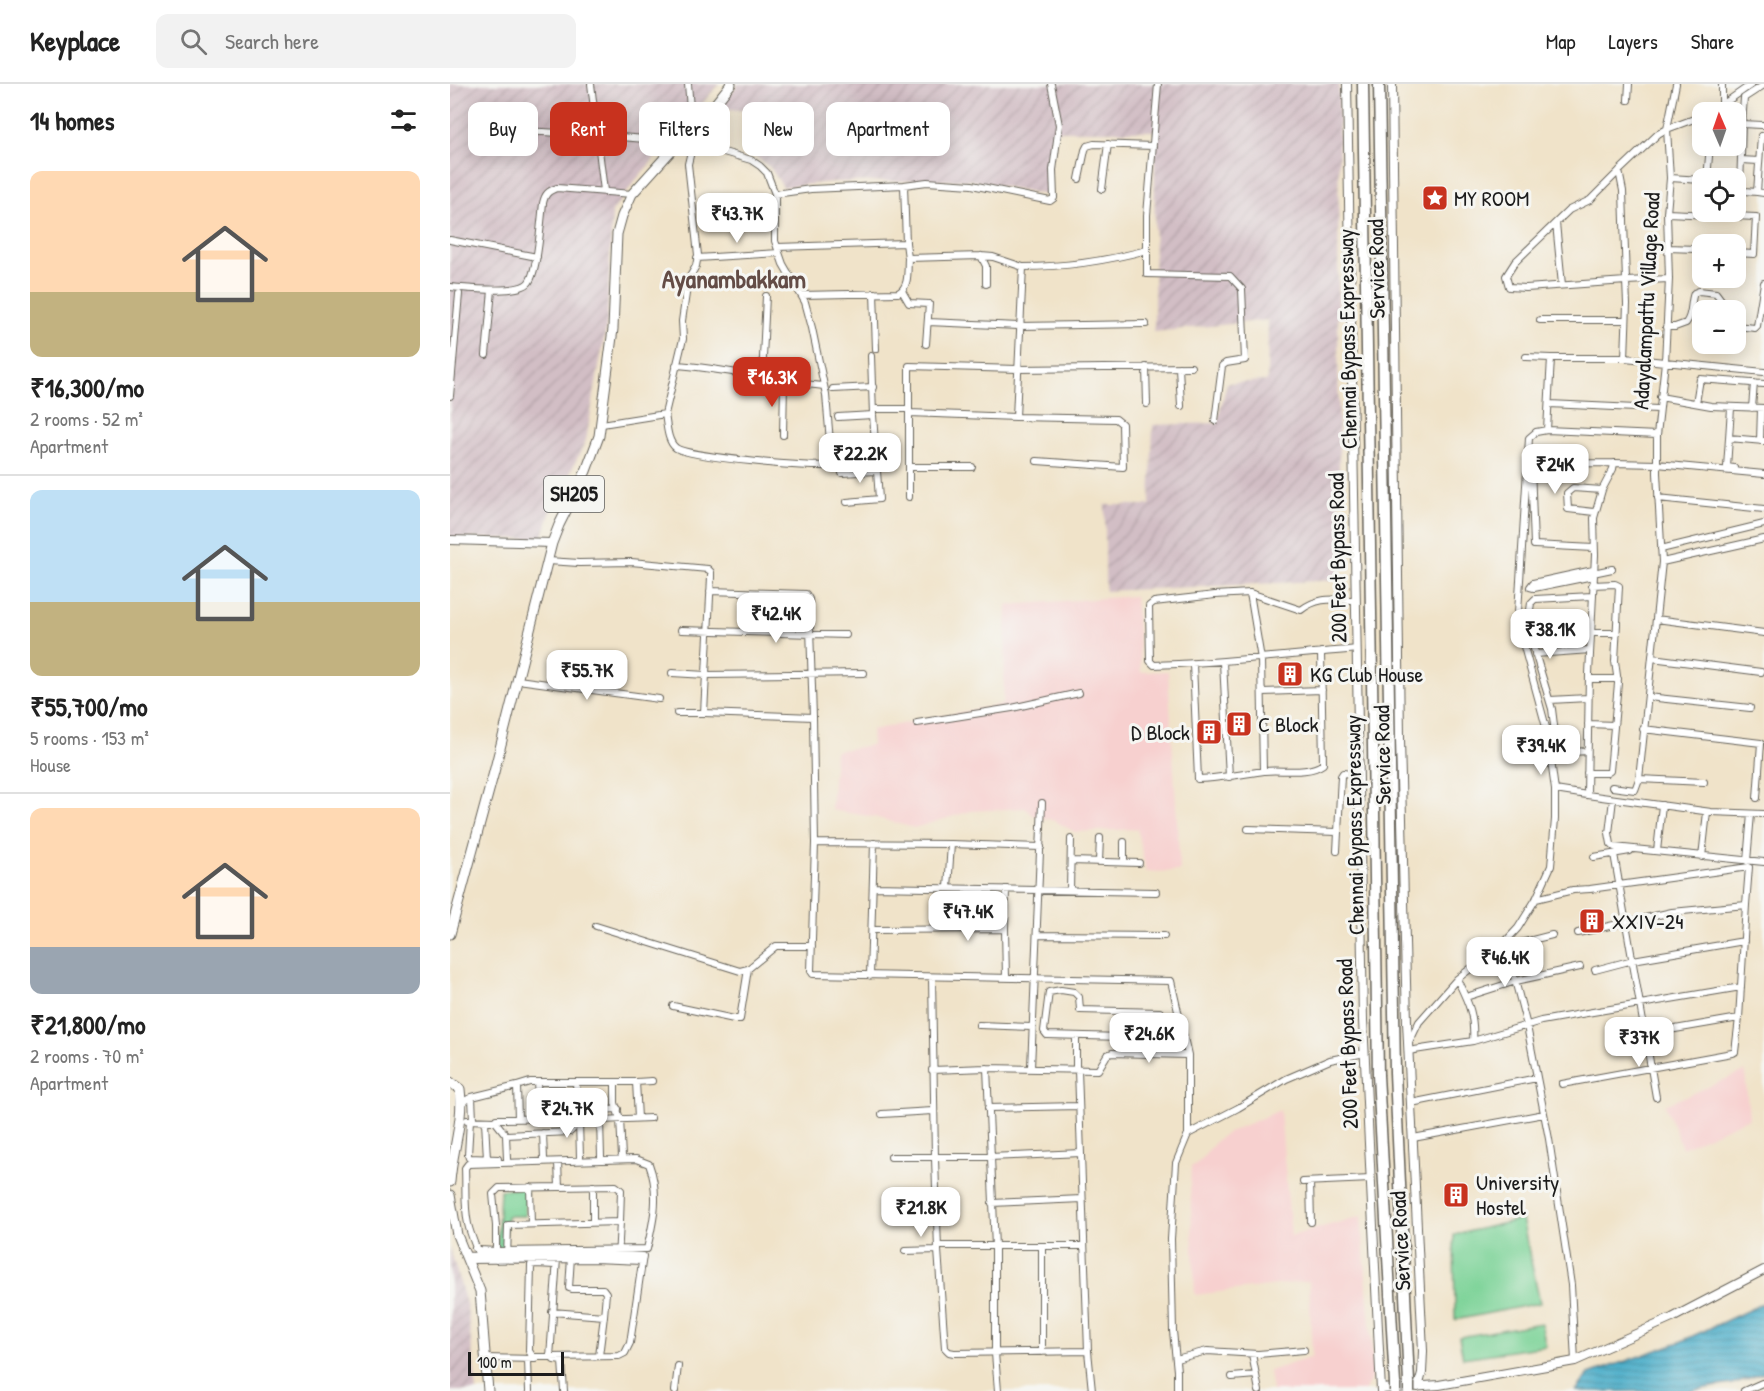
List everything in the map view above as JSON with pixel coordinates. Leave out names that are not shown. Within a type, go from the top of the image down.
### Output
[{"type":"highway","name":"Chennai Bypass Expressway","points":[[1363,84],[1377,1063],[1395,1388]]},
{"type":"highway","name":"Chennai Bypass Expressway","points":[[1379,84],[1395,1061],[1412,1387]]},
{"type":"main road","name":"SH205","points":[[718,102],[731,84]]},
{"type":"main road","name":"SH205","points":[[450,934],[552,543],[586,471],[602,424],[613,329],[617,234],[632,194],[666,156]]},
{"type":"main road","points":[[450,1082],[460,1089],[461,1103],[468,1120],[453,1160],[450,1182]]},
{"type":"main road","points":[[450,1195],[457,1236],[480,1292],[488,1391]]},
{"type":"street","points":[[591,84],[593,102]]},
{"type":"street","points":[[688,84],[690,102]]},
{"type":"street","points":[[775,194],[811,189],[927,182],[972,185],[1050,201],[1055,192],[1053,170],[1059,124],[1051,84]]},
{"type":"street","points":[[1158,84],[1147,215],[1148,274],[1230,276],[1238,282],[1242,289],[1245,360],[1228,362],[1222,366],[1215,421]]},
{"type":"street","name":"200 Feet Bypass Road","points":[[1347,84],[1365,1053],[1381,1390]]},
{"type":"street","name":"Service Road","points":[[1392,84],[1400,739],[1408,1048],[1423,1351],[1422,1373],[1412,1387]]},
{"type":"street","points":[[1628,100],[1629,84]]},
{"type":"street","name":"Adayalampattu Village Road","points":[[1547,430],[1657,435],[1665,362],[1669,279],[1667,213],[1670,178],[1667,129],[1676,84]]},
{"type":"street","points":[[1722,84],[1722,102]]},
{"type":"street","points":[[1729,102],[1752,84]]},
{"type":"street","points":[[1744,102],[1744,98],[1764,85]]},
{"type":"street","points":[[1669,279],[1526,288],[1509,287],[1506,276],[1515,262],[1569,210],[1590,200],[1658,134],[1692,120]]},
{"type":"street","points":[[1741,156],[1740,188],[1744,191],[1760,192],[1763,124],[1746,124]]},
{"type":"street","points":[[1079,179],[1087,146],[1108,144],[1152,146]]},
{"type":"street","points":[[1102,189],[1108,144]]},
{"type":"street","points":[[690,156],[688,164],[697,258],[696,266],[688,280],[682,321],[682,339],[665,414],[670,442],[677,449],[690,453],[762,463],[830,466],[832,463],[824,386],[805,302],[783,264],[778,250],[775,194],[767,172],[751,160],[730,152]]},
{"type":"street","points":[[600,156],[604,191]]},
{"type":"street","points":[[1741,160],[1761,164]]},
{"type":"street","points":[[1619,171],[1623,191],[1627,304],[1625,358]]},
{"type":"street","points":[[1670,178],[1692,179]]},
{"type":"street","points":[[801,294],[898,293],[902,291],[906,284],[908,258],[904,185]]},
{"type":"street","points":[[450,287],[492,290],[526,285],[537,258],[545,194],[557,188],[632,194]]},
{"type":"street","points":[[1667,213],[1756,217],[1754,254],[1746,254]]},
{"type":"street","points":[[1556,223],[1562,285]]},
{"type":"street","points":[[450,240],[537,258]]},
{"type":"street","points":[[697,258],[778,250],[906,243]]},
{"type":"street","points":[[1668,248],[1692,249]]},
{"type":"street","points":[[908,258],[981,256],[993,257],[1023,267],[1051,267],[1108,261],[1148,250]]},
{"type":"street","points":[[981,256],[986,266],[986,284]]},
{"type":"street","points":[[1016,417],[1023,267]]},
{"type":"street","points":[[1760,327],[1764,283]]},
{"type":"street","points":[[486,355],[492,290]]},
{"type":"street","points":[[902,291],[909,303],[929,304],[926,344]]},
{"type":"street","points":[[1666,327],[1686,323],[1690,316],[1694,293],[1699,291],[1716,293],[1721,300]]},
{"type":"street","points":[[874,293],[876,349]]},
{"type":"street","points":[[450,396],[459,294]]},
{"type":"street","points":[[762,378],[766,296]]},
{"type":"street","points":[[1539,320],[1626,320]]},
{"type":"street","points":[[928,322],[1019,326],[1146,324]]},
{"type":"street","points":[[847,502],[879,499],[874,441],[872,356]]},
{"type":"street","points":[[1526,357],[1625,358],[1764,372]]},
{"type":"street","points":[[1551,358],[1547,430],[1536,432],[1529,438],[1520,588],[1520,627],[1547,731],[1555,790],[1551,866],[1536,899],[1507,944],[1457,979],[1419,1022],[1408,1048],[1473,1041],[1527,1026],[1641,1003],[1741,987]]},
{"type":"street","points":[[676,365],[716,368],[784,382],[824,386]]},
{"type":"street","points":[[909,497],[909,366],[1018,369],[1191,367]]},
{"type":"street","points":[[1146,367],[1147,404]]},
{"type":"street","points":[[1179,367],[1181,406]]},
{"type":"street","points":[[1696,404],[1700,380],[1764,384]]},
{"type":"street","points":[[783,435],[784,382]]},
{"type":"street","points":[[1752,408],[1754,383]]},
{"type":"street","points":[[832,389],[873,387]]},
{"type":"street","points":[[1660,397],[1731,408],[1762,408],[1762,441],[1729,438]]},
{"type":"street","points":[[1549,404],[1659,409]]},
{"type":"street","points":[[1731,408],[1726,467],[1764,472]]},
{"type":"street","points":[[838,417],[873,412],[909,411],[1116,420],[1122,424],[1123,467],[1037,461]]},
{"type":"street","points":[[602,424],[665,414]]},
{"type":"street","points":[[1612,788],[1635,790],[1639,779],[1662,562],[1657,435]]},
{"type":"street","points":[[840,443],[874,441]]},
{"type":"street","points":[[1587,795],[1588,679],[1594,512],[1614,463]]},
{"type":"street","points":[[1594,548],[1534,545],[1531,466],[1535,464],[1657,464],[1764,472]]},
{"type":"street","points":[[909,467],[972,467]]},
{"type":"street","points":[[842,473],[876,471]]},
{"type":"street","points":[[1594,512],[1568,509],[1567,493],[1573,488],[1602,490]]},
{"type":"street","points":[[1658,498],[1764,509]]},
{"type":"street","points":[[1661,549],[1764,524]]},
{"type":"street","points":[[1662,562],[1761,539],[1755,526]]},
{"type":"street","points":[[1723,534],[1727,547]]},
{"type":"street","points":[[450,540],[552,543]]},
{"type":"street","points":[[548,561],[631,562],[708,569],[711,572],[704,713]]},
{"type":"street","points":[[1520,588],[1534,588],[1612,569]]},
{"type":"street","points":[[1587,773],[1610,771],[1618,679],[1615,661],[1619,586],[1616,584],[1592,585]]},
{"type":"street","points":[[710,591],[806,594],[809,599],[815,843],[811,971],[813,974],[1172,981],[1188,1055],[1188,1134],[1176,1162],[1172,1229],[1171,1289],[1177,1391]]},
{"type":"street","points":[[1250,593],[1261,658],[1263,771]]},
{"type":"street","points":[[1356,600],[1316,601],[1301,610],[1250,593],[1154,602],[1149,606],[1151,664],[1154,665],[1222,662],[1357,649]]},
{"type":"street","points":[[1587,751],[1560,753],[1550,700],[1535,654],[1530,610],[1532,601],[1592,596]]},
{"type":"street","points":[[1656,619],[1764,633]]},
{"type":"street","points":[[681,630],[809,632],[846,635]]},
{"type":"street","points":[[1590,633],[1617,633]]},
{"type":"street","points":[[1535,654],[1590,650]]},
{"type":"street","points":[[1193,664],[1198,779],[1229,777],[1263,771],[1300,770],[1323,764],[1321,652]]},
{"type":"street","points":[[1652,658],[1761,672]]},
{"type":"street","points":[[1222,662],[1229,777]]},
{"type":"street","points":[[672,673],[706,675],[864,673]]},
{"type":"street","points":[[1588,679],[1618,679]]},
{"type":"street","points":[[518,680],[659,699]]},
{"type":"street","points":[[1262,692],[1322,690]]},
{"type":"street","points":[[917,723],[1012,708],[1079,693]]},
{"type":"street","points":[[1648,697],[1750,708]]},
{"type":"street","points":[[1550,700],[1588,698]]},
{"type":"street","points":[[677,713],[813,717]]},
{"type":"street","points":[[1588,724],[1614,725]]},
{"type":"street","points":[[1643,729],[1763,744],[1757,798]]},
{"type":"street","points":[[1336,851],[1341,776],[1343,773],[1359,775]]},
{"type":"street","points":[[1639,779],[1704,782]]},
{"type":"street","points":[[1555,790],[1707,812],[1764,814]]},
{"type":"street","points":[[1613,799],[1609,833],[1611,845],[1764,862]]},
{"type":"street","points":[[1031,1068],[1042,803]]},
{"type":"street","points":[[1657,851],[1662,805]]},
{"type":"street","points":[[1702,856],[1707,812]]},
{"type":"street","points":[[1747,861],[1751,814]]},
{"type":"street","points":[[1248,829],[1337,832]]},
{"type":"street","points":[[1099,862],[1100,838]]},
{"type":"street","points":[[1070,890],[1071,839]]},
{"type":"street","points":[[1124,842],[1124,862]]},
{"type":"street","points":[[815,843],[1041,847]]},
{"type":"street","points":[[870,976],[874,843]]},
{"type":"street","points":[[948,888],[951,844]]},
{"type":"street","points":[[1594,857],[1630,851]]},
{"type":"street","points":[[1614,854],[1656,1097]]},
{"type":"street","points":[[1071,861],[1138,863]]},
{"type":"street","points":[[1536,899],[1573,890],[1749,867],[1735,1052],[1562,1084]]},
{"type":"street","points":[[873,887],[1156,892]]},
{"type":"street","points":[[1006,889],[1006,978]]},
{"type":"street","points":[[1578,933],[1672,912],[1746,905]]},
{"type":"street","points":[[596,926],[740,971],[748,969],[776,946],[812,946]]},
{"type":"street","points":[[872,930],[1005,929]]},
{"type":"street","points":[[1037,935],[1164,936]]},
{"type":"street","points":[[1507,944],[1552,935]]},
{"type":"street","points":[[1595,970],[1633,960],[1744,940]]},
{"type":"street","points":[[1507,944],[1527,1026],[1544,1114],[1571,1285],[1575,1361]]},
{"type":"street","points":[[1466,997],[1516,981],[1580,967]]},
{"type":"street","points":[[673,1006],[734,1020],[740,1019],[748,969]]},
{"type":"street","points":[[932,977],[933,1111],[938,1248],[945,1348],[954,1353],[1088,1351]]},
{"type":"street","points":[[1053,979],[1053,990]]},
{"type":"street","points":[[1457,979],[1466,997],[1474,1023],[1473,1041]]},
{"type":"street","points":[[1053,990],[1074,992],[1079,996],[1080,1010],[1160,1012],[1164,1018],[1167,1051],[1128,1051],[1126,1039],[1123,1037],[1047,1035],[1045,1033],[1049,992],[1053,990]]},
{"type":"street","points":[[1646,1034],[1739,1018]]},
{"type":"street","points":[[979,1025],[1032,1027]]},
{"type":"street","points":[[1076,1036],[1083,1246],[1092,1391]]},
{"type":"street","points":[[932,1070],[987,1068],[1098,1070],[1107,1055],[1112,1053],[1188,1055]]},
{"type":"street","points":[[1188,1134],[1286,1079],[1330,1060],[1365,1053]]},
{"type":"street","points":[[987,1068],[989,1157],[995,1246],[995,1353],[998,1391]]},
{"type":"street","points":[[1411,1103],[1537,1078]]},
{"type":"street","points":[[461,1103],[472,1097],[537,1082],[652,1081]]},
{"type":"street","points":[[537,1082],[539,1118]]},
{"type":"street","points":[[468,1120],[578,1118],[576,1082]]},
{"type":"street","points":[[615,1082],[615,1102],[620,1119],[622,1157]]},
{"type":"street","points":[[636,1082],[638,1118]]},
{"type":"street","points":[[517,1086],[518,1119]]},
{"type":"street","points":[[472,1097],[468,1120],[468,1155],[472,1160]]},
{"type":"street","points":[[988,1108],[1079,1106]]},
{"type":"street","points":[[578,1111],[618,1109]]},
{"type":"street","points":[[882,1114],[933,1111]]},
{"type":"street","points":[[1413,1138],[1544,1114]]},
{"type":"street","points":[[506,1135],[570,1131],[575,1122],[579,1120],[651,1118]]},
{"type":"street","points":[[579,1120],[580,1158]]},
{"type":"street","points":[[600,1120],[601,1157]]},
{"type":"street","points":[[485,1121],[487,1160]]},
{"type":"street","points":[[495,1121],[506,1135],[507,1159]]},
{"type":"street","points":[[543,1133],[544,1158]]},
{"type":"street","points":[[891,1157],[989,1157],[1081,1153]]},
{"type":"street","points":[[453,1160],[640,1156]]},
{"type":"street","points":[[479,1258],[466,1215],[466,1165],[636,1159],[649,1164],[655,1180],[656,1198],[647,1249],[571,1259]]},
{"type":"street","points":[[558,1162],[559,1187]]},
{"type":"street","points":[[1311,1222],[1307,1182],[1371,1179]]},
{"type":"street","points":[[593,1186],[593,1222]]},
{"type":"street","points":[[530,1187],[531,1224]]},
{"type":"street","points":[[496,1256],[494,1192],[499,1188],[530,1187],[619,1187],[618,1254]]},
{"type":"street","points":[[992,1203],[1082,1199]]},
{"type":"street","points":[[507,1255],[508,1225],[620,1222]]},
{"type":"street","points":[[905,1251],[995,1246],[1083,1246]]},
{"type":"street","points":[[1042,1246],[1042,1352]]},
{"type":"street","points":[[475,1248],[496,1256]]},
{"type":"street","points":[[467,1258],[507,1255],[618,1254],[643,1256],[630,1343],[625,1353],[619,1356],[533,1357],[529,1352],[531,1265],[555,1259]]},
{"type":"street","points":[[507,1255],[642,1263]]},
{"type":"street","points":[[550,1357],[555,1259]]},
{"type":"street","points":[[571,1259],[568,1286],[570,1289],[600,1288],[605,1290],[599,1356]]},
{"type":"street","points":[[1381,1390],[1439,1386],[1575,1361],[1672,1318],[1764,1270]]},
{"type":"street","points":[[552,1312],[604,1316]]},
{"type":"street","points":[[1176,1359],[1208,1351],[1252,1354],[1304,1350]]},
{"type":"street","points":[[1252,1354],[1259,1391]]},
{"type":"street","points":[[484,1358],[562,1361],[564,1391]]},
{"type":"street","points":[[528,1359],[529,1391]]},
{"type":"street","points":[[675,1391],[678,1366]]},
{"type":"street","points":[[1232,1377],[1256,1375]]},
{"type":"street","points":[[1744,1391],[1762,1383]]},
{"type":"shaded area","points":[[450,84],[719,84],[703,102],[639,102],[639,156],[657,156],[612,212],[607,322],[586,440],[550,514],[542,539],[450,538]]},
{"type":"shaded area","points":[[738,84],[1339,84],[1340,580],[1105,591],[1105,505],[1150,505],[1153,425],[1217,423],[1227,383],[1267,381],[1268,320],[1154,332],[1155,131],[1053,131],[1047,195],[971,180],[833,182],[783,187],[770,167],[755,156],[814,156],[814,102],[742,102],[742,110],[730,109],[730,102],[724,102]]},
{"type":"shaded area","points":[[1135,596],[1141,672],[1168,671],[1180,871],[1146,872],[1137,829],[1075,832],[1055,821],[1033,815],[1025,808],[971,811],[914,828],[874,817],[831,810],[835,751],[872,745],[871,730],[1003,704],[1007,605]]},
{"type":"shaded area","points":[[1745,1071],[1749,1118],[1682,1148],[1665,1105]]},
{"type":"shaded area","points":[[1280,1110],[1291,1236],[1361,1216],[1374,1373],[1365,1391],[1272,1391],[1269,1371],[1312,1357],[1309,1281],[1195,1295],[1191,1167],[1200,1161],[1217,1140],[1227,1133]]},
{"type":"shaded area","points":[[450,1248],[467,1307],[477,1391],[450,1391]]},
{"type":"green space","points":[[526,1188],[525,1216],[507,1216],[504,1248],[497,1249],[500,1190]]},
{"type":"green space","points":[[1522,1219],[1540,1303],[1455,1320],[1454,1235]]},
{"type":"green space","points":[[1541,1323],[1546,1346],[1463,1358],[1459,1337]]},
{"type":"water","points":[[1764,1303],[1764,1373],[1732,1384],[1687,1391],[1576,1391],[1589,1374],[1680,1342]]},
{"type":"place","name":"MY ROOM","points":[[1435,198]]},
{"type":"place","name":"KG Club House","points":[[1290,674]]},
{"type":"place","name":"C Block","points":[[1239,724]]},
{"type":"place","name":"D Block","points":[[1209,732]]},
{"type":"place","name":"XXIV-24","points":[[1592,921]]},
{"type":"place","name":"University Hostel","points":[[1456,1195]]},
{"type":"district","name":"Ayanambakkam","points":[[734,279]]}]
